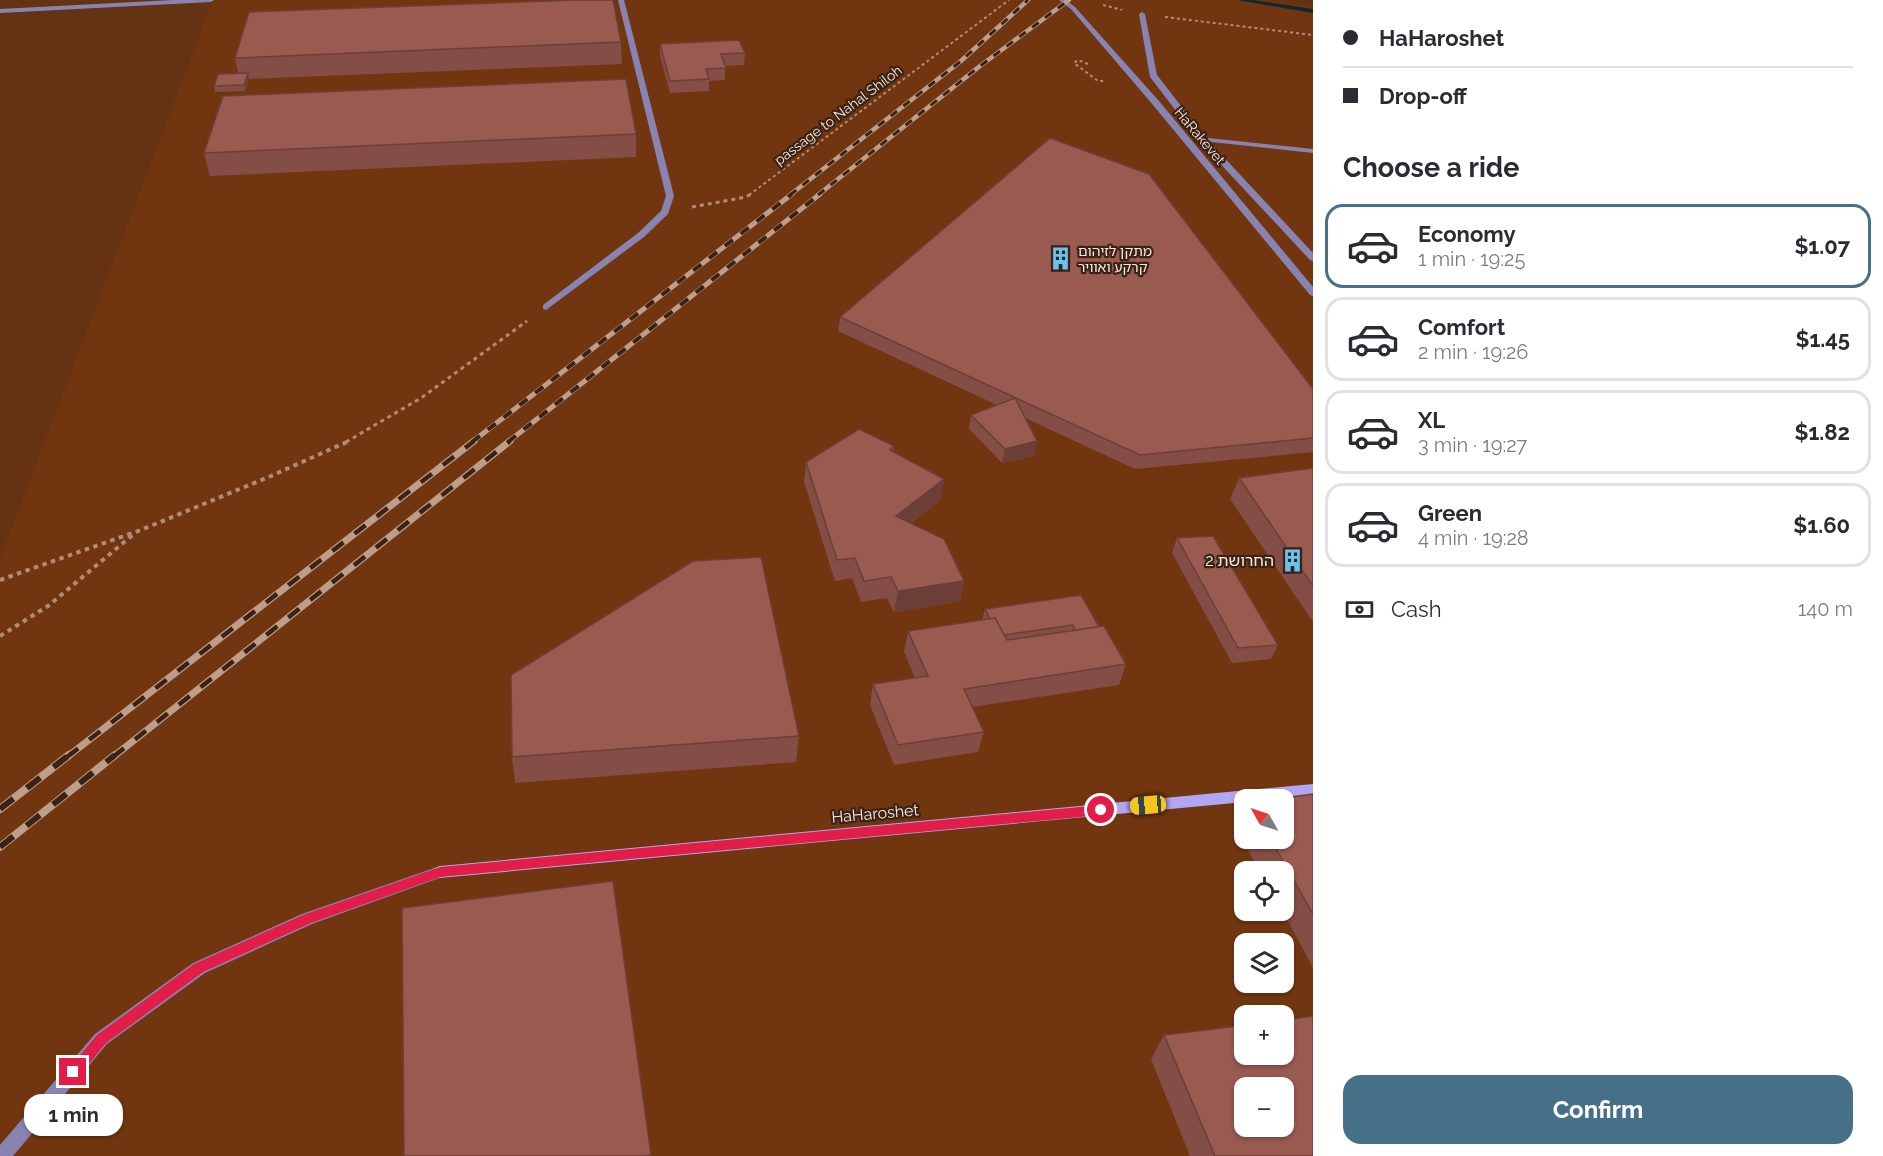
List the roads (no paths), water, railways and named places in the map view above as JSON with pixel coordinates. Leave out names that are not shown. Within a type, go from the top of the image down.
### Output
[{"type":"street","points":[[0,11],[211,0]]},
{"type":"street","points":[[546,307],[641,235],[665,212],[670,196],[621,0]]},
{"type":"street","name":"HaRakevet","points":[[1062,0],[1073,8],[1156,103],[1313,293]]},
{"type":"street","points":[[1142,14],[1153,75],[1202,139],[1313,258]]},
{"type":"street","points":[[1202,139],[1313,151]]},
{"type":"street","name":"HaHaroshet","points":[[440,872],[1313,790]]},
{"type":"street","points":[[2,1156],[101,1039],[199,968],[307,919],[440,872]]},
{"type":"waterway","points":[[1240,0],[1313,11]]},
{"type":"railway","points":[[790,195],[961,61],[1028,0]]},
{"type":"railway","points":[[818,195],[980,66],[1069,0]]},
{"type":"railway","points":[[472,442],[792,194]]},
{"type":"railway","points":[[508,442],[820,194]]},
{"type":"railway","points":[[67,757],[474,441]]},
{"type":"railway","points":[[113,757],[510,441]]},
{"type":"railway","points":[[0,809],[69,755]]},
{"type":"railway","points":[[0,847],[115,755]]},
{"type":"place","name":"מתקן לזיהום קרקע ואוויר","points":[[1060,259]]},
{"type":"place","name":"החרושת 2","points":[[1292,560]]}]
